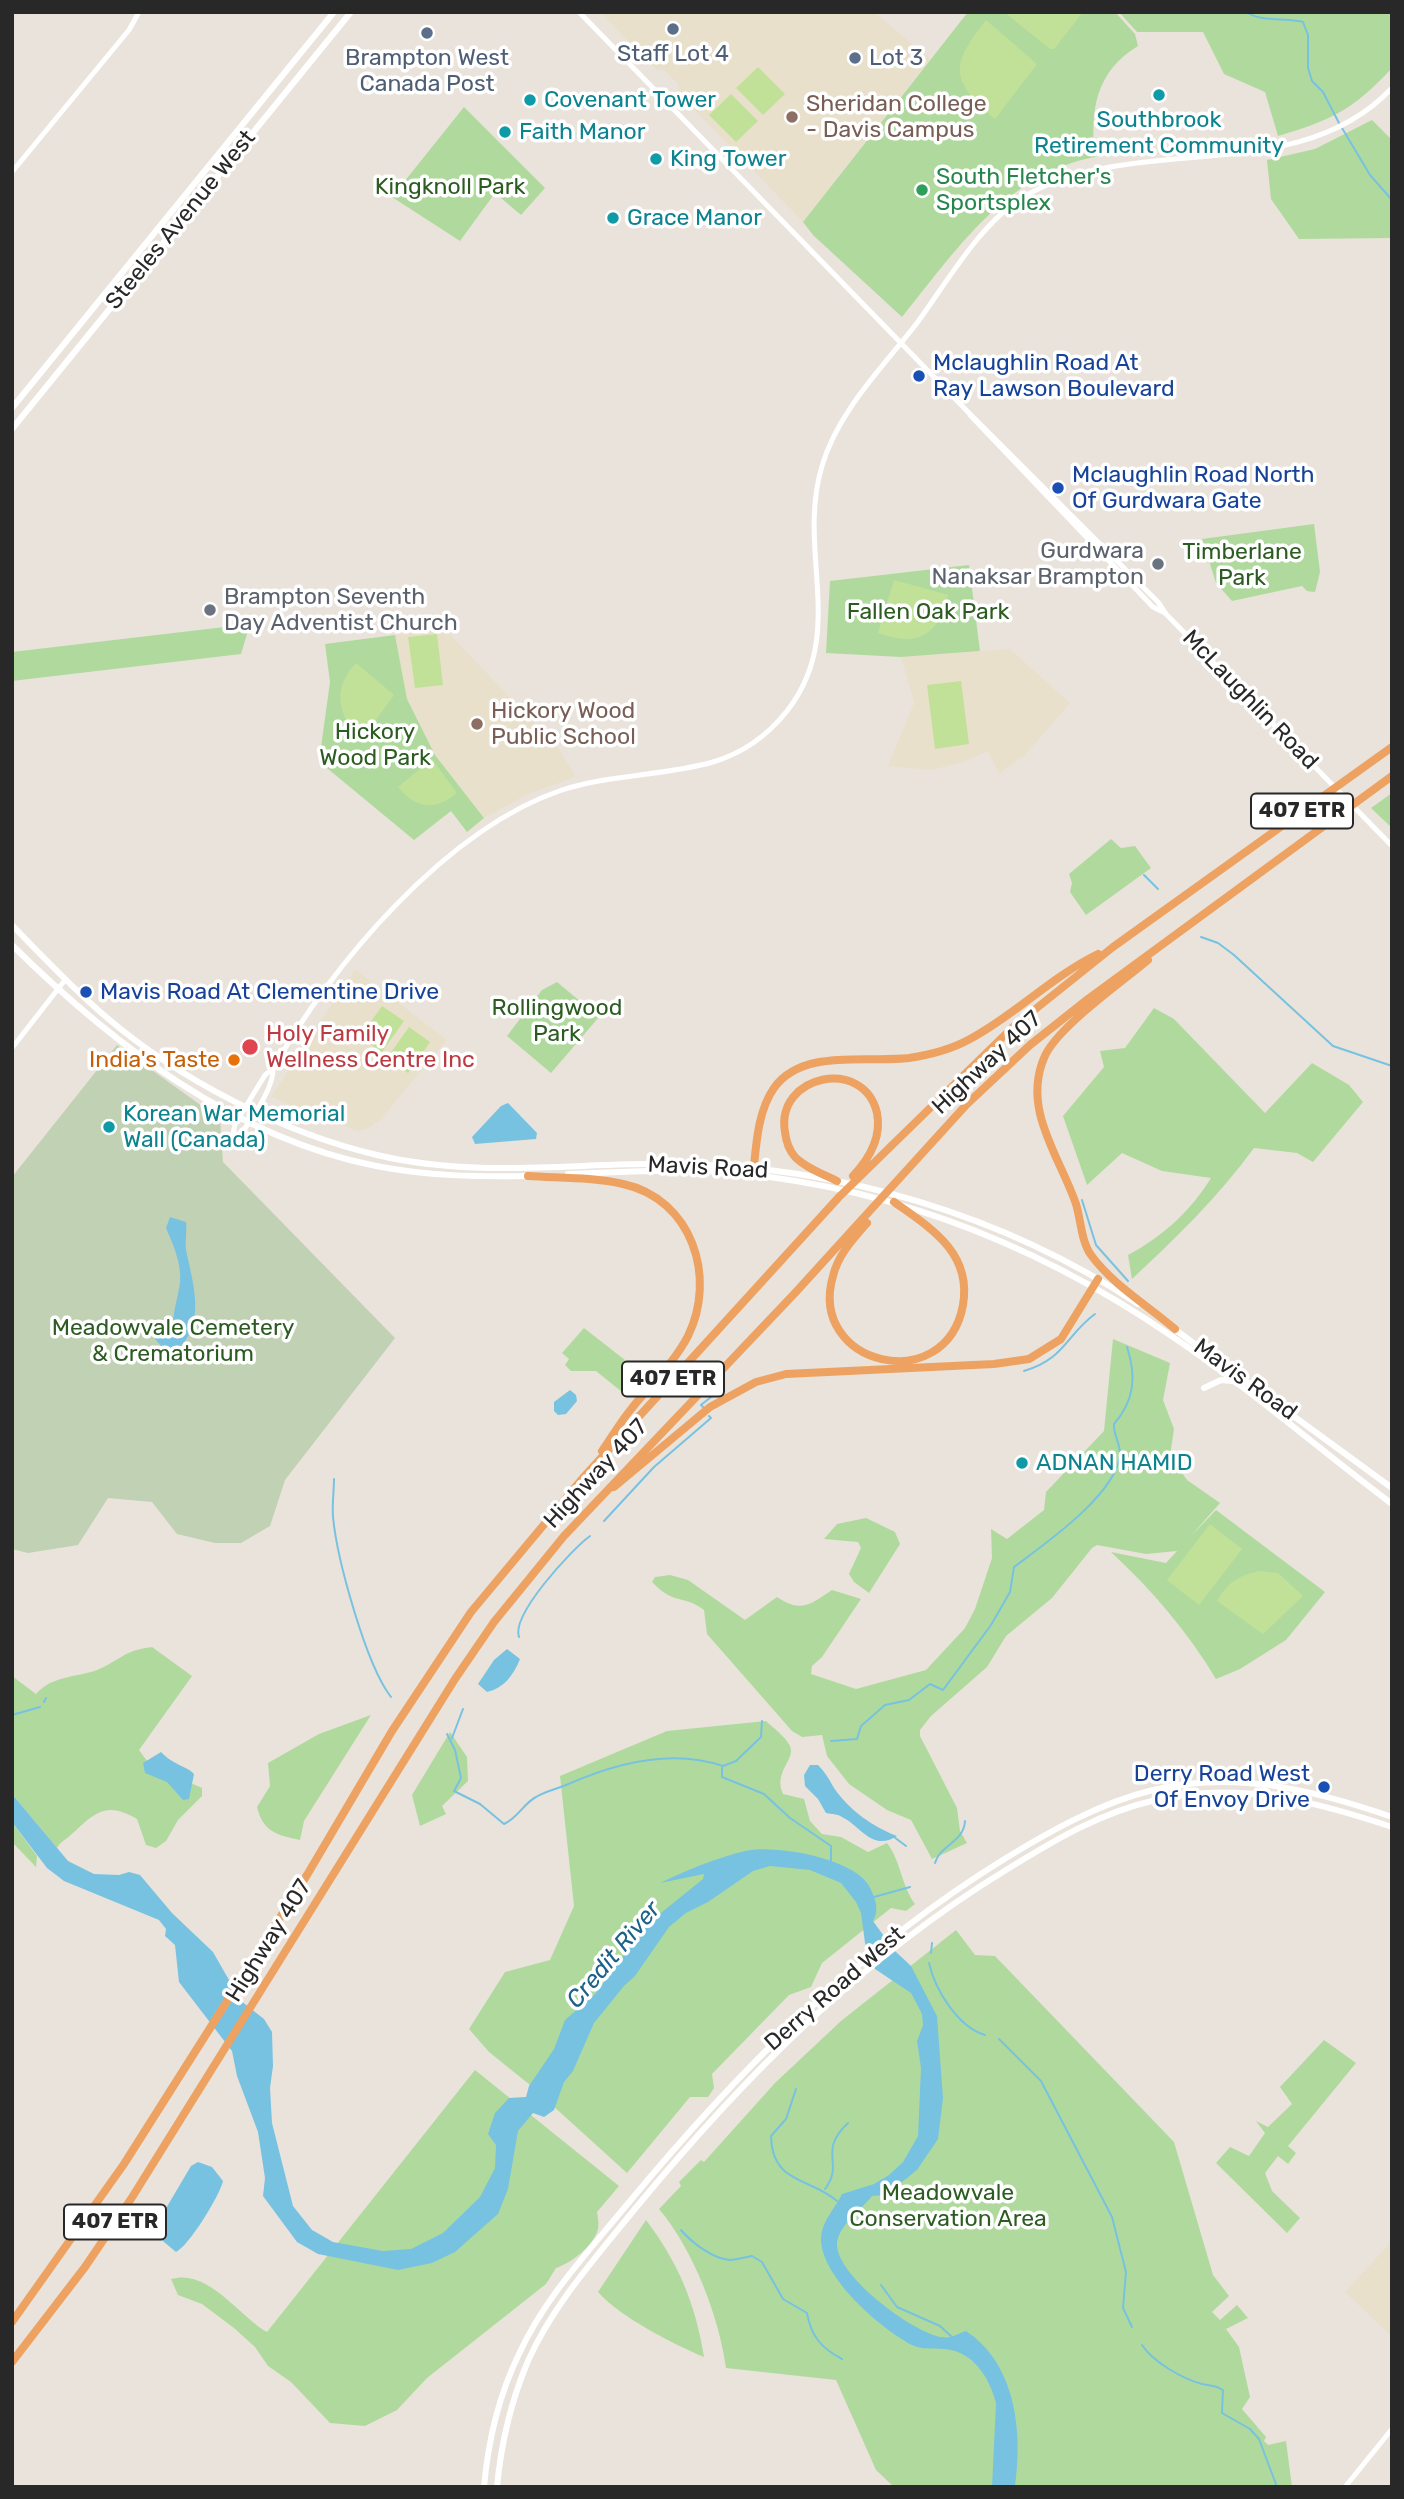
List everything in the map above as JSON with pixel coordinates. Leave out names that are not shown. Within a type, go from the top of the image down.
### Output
[{"type":"highway","name":"Highway 407","points":[[12,2322],[102,2197],[307,1875],[392,1731],[471,1612],[582,1479],[839,1197],[1013,1027],[1113,947],[1392,747]]},
{"type":"highway","name":"Highway 407","points":[[12,2362],[85,2267],[208,2076],[455,1679],[494,1622],[546,1556],[875,1206],[967,1104],[1030,1045],[1164,942],[1392,776]]},
{"type":"highway","points":[[1164,942],[1150,958],[1060,1035],[1044,1056],[1038,1076],[1037,1101],[1048,1139],[1076,1205],[1089,1252],[1114,1279],[1177,1333]]},
{"type":"highway","points":[[753,1172],[760,1120],[769,1097],[779,1082],[791,1073],[810,1065],[831,1061],[909,1058],[969,1040],[1071,967],[1113,947]]},
{"type":"highway","points":[[837,1181],[796,1158],[786,1140],[783,1123],[792,1096],[815,1080],[845,1079],[858,1086],[876,1110],[878,1133],[871,1153],[843,1187],[839,1197]]},
{"type":"highway","points":[[528,1176],[606,1182],[642,1191],[664,1205],[680,1221],[694,1244],[700,1265],[699,1305],[687,1338],[674,1358],[630,1410],[582,1479]]},
{"type":"highway","points":[[875,1206],[843,1252],[833,1274],[830,1301],[836,1323],[850,1344],[875,1359],[887,1362],[913,1360],[933,1351],[953,1333],[963,1306],[963,1279],[956,1256],[945,1240],[897,1199]]},
{"type":"highway","points":[[599,1498],[702,1413],[756,1382],[786,1374],[994,1364],[1029,1359],[1060,1339],[1096,1283]]},
{"type":"main road","name":"Steeles Avenue West","points":[[12,408],[334,12]]},
{"type":"main road","name":"Steeles Avenue West","points":[[12,429],[351,12]]},
{"type":"main road","name":"Mavis Road","points":[[12,925],[65,980],[107,1018],[170,1063],[256,1111],[349,1147],[424,1164],[470,1168],[676,1163],[837,1181],[897,1199],[981,1231],[1096,1283],[1177,1333],[1392,1488]]},
{"type":"main road","name":"Mavis Road","points":[[12,945],[57,989],[147,1060],[240,1117],[306,1145],[374,1165],[463,1176],[753,1172],[897,1199]]},
{"type":"main road","name":"Mavis Road","points":[[1177,1333],[1233,1381],[1392,1504]]},
{"type":"main road","points":[[1204,1388],[1221,1380],[1233,1381]]},
{"type":"main road","name":"Derry Road West","points":[[484,2487],[491,2436],[519,2354],[541,2315],[576,2267],[690,2127],[804,2011],[905,1927],[966,1883],[1052,1830],[1088,1813],[1154,1790],[1228,1782],[1264,1783],[1338,1798],[1392,1817]]},
{"type":"main road","name":"Derry Road West","points":[[497,2487],[503,2439],[528,2361],[549,2323],[585,2270],[743,2084],[852,1981],[912,1934],[972,1891],[1053,1841],[1088,1823],[1157,1800],[1227,1792],[1264,1793],[1297,1798],[1392,1827]]},
{"type":"street","points":[[12,172],[129,30],[139,12]]},
{"type":"street","name":"McLaughlin Road","points":[[579,12],[969,413],[1158,602],[1166,614],[1392,846]]},
{"type":"street","points":[[273,1069],[273,1079],[256,1111],[241,1135],[232,1140],[240,1117],[265,1075],[273,1069],[306,1017],[388,913],[415,885],[479,834],[528,804],[560,790],[713,762],[740,751],[775,726],[804,689],[818,639],[820,606],[812,515],[822,467],[838,429],[994,221],[1023,198],[1048,184],[1100,168],[1298,143],[1350,119],[1392,88]]},
{"type":"street","points":[[12,1048],[65,980]]},
{"type":"street","points":[[1345,2487],[1392,2429]]},
{"type":"shaded area","name":"Sheridan College - Davis Campus","points":[[600,12],[874,12],[930,59],[803,222],[678,93],[679,85],[664,70],[657,70],[645,59]]},
{"type":"shaded area","name":"Hickory Wood Public School","points":[[445,629],[559,749],[576,777],[530,793],[484,818],[435,755],[407,699],[395,635]]},
{"type":"shaded area","points":[[1010,649],[1070,703],[1024,756],[999,774],[988,751],[964,762],[931,770],[888,766],[914,703],[901,657]]},
{"type":"shaded area","points":[[355,969],[447,1040],[379,1121],[365,1130],[357,1131],[271,1097]]},
{"type":"shaded area","points":[[1392,2241],[1392,2337],[1345,2292]]},
{"type":"green space","points":[[968,12],[1115,12],[1135,34],[1138,46],[1112,68],[1098,94],[1094,124],[1095,157],[1063,166],[1034,180],[1009,198],[963,242],[902,317],[813,235],[803,222]]},
{"type":"green space","points":[[1004,12],[1083,12],[1054,49],[1050,49]]},
{"type":"green space","points":[[1119,12],[1392,12],[1392,68],[1341,112],[1313,125],[1278,136],[1265,92],[1224,74],[1203,32],[1137,32]]},
{"type":"green space","points":[[986,20],[1037,64],[995,119],[970,94],[960,72],[966,50]]},
{"type":"green space","points":[[758,67],[785,94],[763,115],[736,88]]},
{"type":"green space","points":[[731,94],[758,121],[736,142],[709,115]]},
{"type":"green space","name":"Kingknoll Park","points":[[464,107],[545,188],[521,215],[495,193],[460,241],[392,197]]},
{"type":"green space","points":[[1372,120],[1392,140],[1392,238],[1299,239],[1271,199],[1267,160],[1315,149]]},
{"type":"green space","name":"Timberlane Park","points":[[1314,524],[1320,572],[1315,592],[1307,591],[1302,586],[1232,601],[1216,583],[1202,539]]},
{"type":"green space","name":"Fallen Oak Park","points":[[969,565],[980,651],[901,657],[826,653],[830,581]]},
{"type":"green space","points":[[894,580],[948,595],[938,621],[924,635],[904,639],[878,633]]},
{"type":"green space","points":[[250,624],[241,654],[12,681],[12,652]]},
{"type":"green space","points":[[437,634],[443,685],[415,688],[408,637]]},
{"type":"green space","name":"Hickory Wood Park","points":[[395,635],[407,699],[435,755],[484,818],[467,832],[451,811],[414,840],[322,764],[321,747],[330,682],[325,644]]},
{"type":"green space","points":[[356,663],[394,695],[362,739],[347,722],[341,702],[343,682]]},
{"type":"green space","points":[[961,681],[969,744],[935,749],[927,685]]},
{"type":"green space","points":[[432,759],[457,793],[441,803],[426,805],[412,800],[398,787]]},
{"type":"green space","points":[[1392,793],[1392,828],[1371,808]]},
{"type":"green space","points":[[1111,839],[1121,848],[1135,846],[1151,868],[1086,915],[1070,892],[1072,883],[1069,874]]},
{"type":"green space","name":"Rollingwood Park","points":[[557,982],[599,1017],[551,1073],[507,1036],[542,990]]},
{"type":"green space","points":[[382,1006],[404,1021],[382,1052],[360,1037]]},
{"type":"green space","points":[[1154,1008],[1174,1019],[1265,1113],[1312,1063],[1349,1085],[1363,1102],[1313,1162],[1297,1153],[1254,1148],[1196,1216],[1132,1279],[1128,1255],[1175,1222],[1211,1178],[1162,1171],[1122,1153],[1087,1185],[1063,1116],[1104,1067],[1100,1051],[1125,1048]]},
{"type":"green space","points":[[409,1027],[430,1042],[408,1073],[387,1058]]},
{"type":"green space","name":"Meadowvale Cemetery & Crematorium","points":[[117,1045],[220,1119],[223,1162],[395,1338],[285,1480],[270,1526],[241,1543],[215,1543],[177,1534],[152,1502],[108,1498],[78,1545],[28,1553],[12,1549],[12,1177]]},
{"type":"green space","points":[[584,1328],[639,1371],[622,1392],[596,1371],[571,1371],[565,1365],[569,1359],[562,1353]]},
{"type":"green space","points":[[1113,1339],[1170,1363],[1163,1400],[1174,1429],[1170,1456],[1187,1480],[1220,1503],[1190,1537],[1216,1510],[1325,1592],[1286,1640],[1240,1669],[1216,1679],[1168,1612],[1111,1552],[1166,1563],[1177,1551],[1146,1554],[1097,1545],[1092,1548],[1052,1598],[1006,1636],[987,1667],[931,1716],[920,1730],[920,1736],[957,1808],[960,1831],[967,1843],[932,1859],[911,1820],[887,1810],[849,1784],[827,1756],[822,1735],[802,1737],[792,1731],[707,1634],[704,1610],[667,1594],[652,1582],[655,1577],[670,1575],[688,1580],[745,1620],[777,1597],[799,1606],[818,1600],[832,1590],[861,1599],[822,1657],[812,1666],[811,1674],[856,1689],[926,1670],[965,1628],[975,1609],[992,1558],[991,1529],[1007,1539],[1044,1510],[1046,1492],[1104,1431]]},
{"type":"green space","points":[[866,1518],[895,1532],[900,1544],[869,1593],[854,1582],[849,1574],[861,1548],[858,1542],[824,1539],[837,1524]]},
{"type":"green space","points":[[1210,1524],[1242,1549],[1199,1605],[1167,1580]]},
{"type":"green space","points":[[1260,1571],[1278,1573],[1303,1596],[1263,1634],[1217,1601],[1235,1580]]},
{"type":"green space","points":[[152,1647],[192,1676],[139,1750],[150,1765],[202,1788],[202,1796],[178,1820],[166,1841],[156,1848],[146,1845],[137,1819],[109,1810],[88,1819],[57,1848],[12,1794],[12,1676],[36,1694],[57,1680],[97,1670],[129,1653]]},
{"type":"green space","points":[[371,1715],[304,1821],[300,1840],[278,1834],[267,1827],[257,1807],[270,1786],[268,1763],[319,1734]]},
{"type":"green space","points":[[766,1721],[790,1746],[790,1756],[782,1772],[783,1794],[804,1799],[810,1821],[822,1834],[841,1837],[868,1852],[887,1843],[915,1904],[906,1911],[891,1908],[822,1963],[811,1987],[789,1995],[712,2074],[714,2088],[708,2097],[690,2097],[627,2173],[530,2085],[489,2052],[469,2029],[505,1972],[550,1960],[574,1906],[560,1776],[667,1731]]},
{"type":"green space","points":[[450,1732],[467,1757],[468,1781],[442,1806],[446,1814],[420,1826],[412,1795]]},
{"type":"green space","points":[[12,1822],[37,1856],[36,1867],[12,1842]]},
{"type":"green space","name":"Meadowvale Conservation Area","points":[[956,1930],[975,1955],[995,1956],[1174,2142],[1213,2275],[1229,2296],[1212,2312],[1220,2320],[1237,2305],[1248,2318],[1226,2329],[1239,2347],[1250,2397],[1242,2409],[1266,2437],[1264,2441],[1268,2445],[1286,2441],[1292,2487],[894,2487],[876,2470],[836,2380],[726,2368],[723,2348],[703,2284],[683,2243],[659,2209],[681,2186],[679,2182],[701,2160],[704,2162],[775,2083],[841,2021]]},
{"type":"green space","points":[[1324,2040],[1356,2063],[1288,2146],[1296,2153],[1288,2164],[1278,2156],[1265,2173],[1272,2191],[1300,2218],[1287,2233],[1216,2163],[1230,2147],[1249,2156],[1265,2133],[1256,2121],[1268,2127],[1292,2104],[1280,2087]]},
{"type":"green space","points":[[475,2070],[619,2186],[597,2212],[598,2229],[592,2242],[575,2258],[556,2268],[546,2284],[427,2378],[397,2410],[365,2426],[330,2423],[291,2382],[268,2366],[255,2347],[234,2328],[202,2304],[178,2295],[171,2279],[185,2277],[198,2280],[222,2295],[267,2332]]},
{"type":"green space","points":[[646,2220],[684,2285],[701,2338],[704,2357],[633,2320],[598,2292]]},
{"type":"water","points":[[508,1103],[537,1133],[536,1139],[475,1144],[472,1137],[501,1106]]},
{"type":"water","points":[[170,1217],[186,1222],[186,1250],[195,1303],[192,1329],[176,1351],[165,1350],[155,1339],[155,1331],[163,1323],[173,1322],[180,1283],[178,1261],[166,1228]]},
{"type":"water","points":[[570,1390],[576,1395],[577,1401],[566,1414],[558,1415],[554,1411],[554,1402]]},
{"type":"water","points":[[507,1649],[520,1659],[511,1676],[503,1684],[487,1692],[478,1684],[494,1660]]},
{"type":"water","points":[[161,1752],[194,1774],[189,1799],[183,1800],[167,1782],[145,1773],[143,1763]]},
{"type":"water","points":[[810,1765],[818,1765],[840,1796],[854,1810],[870,1823],[897,1836],[881,1841],[874,1839],[840,1816],[826,1813],[818,1799],[805,1786],[804,1775]]},
{"type":"water","name":"Credit River","points":[[12,1794],[68,1861],[94,1874],[119,1875],[129,1872],[140,1875],[172,1913],[213,1952],[241,2001],[264,2019],[272,2032],[272,2123],[293,2206],[312,2230],[333,2242],[383,2251],[411,2249],[443,2233],[480,2197],[495,2168],[496,2145],[488,2134],[495,2113],[509,2098],[526,2097],[529,2086],[554,2049],[565,2020],[596,1993],[646,1925],[703,1879],[704,1874],[660,1883],[712,1861],[758,1849],[812,1855],[861,1876],[875,1899],[876,1912],[873,1921],[894,1950],[911,1966],[937,2016],[943,2098],[938,2139],[917,2170],[886,2195],[872,2196],[846,2224],[837,2243],[840,2256],[861,2285],[912,2325],[941,2337],[951,2337],[966,2331],[983,2345],[996,2362],[1006,2380],[1016,2422],[1018,2444],[1015,2487],[992,2487],[996,2403],[989,2384],[978,2367],[954,2351],[916,2347],[884,2327],[854,2300],[830,2268],[823,2252],[822,2231],[842,2194],[874,2184],[889,2175],[903,2162],[918,2136],[921,2068],[917,2041],[923,2025],[922,2014],[911,1993],[875,1969],[865,1943],[861,1913],[841,1883],[810,1870],[770,1866],[753,1871],[708,1902],[686,1913],[669,1927],[635,1976],[594,2023],[573,2071],[564,2082],[554,2110],[544,2117],[533,2113],[518,2131],[508,2189],[498,2214],[455,2252],[432,2263],[398,2270],[318,2254],[297,2242],[263,2196],[265,2178],[258,2132],[237,2076],[232,2051],[179,1982],[175,1945],[165,1936],[166,1929],[159,1920],[64,1881],[47,1868],[12,1822]]},
{"type":"water","points":[[198,2162],[212,2167],[223,2181],[203,2220],[176,2252],[152,2232],[191,2166]]},
{"type":"waterway","points":[[1246,12],[1260,18],[1303,22],[1308,35],[1308,68],[1312,81],[1323,92],[1339,123]]},
{"type":"waterway","points":[[1342,128],[1370,175],[1392,200]]},
{"type":"waterway","points":[[1144,875],[1158,889]]},
{"type":"waterway","points":[[1201,937],[1218,943],[1234,955],[1333,1046],[1392,1066]]},
{"type":"waterway","points":[[1082,1200],[1096,1245],[1128,1281]]},
{"type":"waterway","points":[[1024,1371],[1038,1366],[1057,1353],[1095,1314]]},
{"type":"waterway","points":[[831,1741],[857,1739],[861,1726],[885,1705],[909,1700],[930,1684],[943,1690],[991,1625],[1010,1592],[1014,1567],[1077,1518],[1105,1487],[1120,1456],[1114,1424],[1126,1406],[1132,1388],[1132,1368],[1127,1347]]},
{"type":"waterway","points":[[703,1407],[701,1405],[716,1393]]},
{"type":"waterway","points":[[604,1521],[654,1467],[711,1418],[709,1416]]},
{"type":"waterway","points":[[334,1479],[333,1517],[354,1611],[381,1682],[391,1697]]},
{"type":"waterway","points":[[519,1637],[519,1627],[524,1614],[544,1583],[590,1536]]},
{"type":"waterway","points":[[44,1702],[46,1698]]},
{"type":"waterway","points":[[12,1715],[40,1707]]},
{"type":"waterway","points":[[452,1738],[463,1709]]},
{"type":"waterway","points":[[447,1734],[455,1750],[461,1778],[454,1791],[480,1804],[504,1824],[540,1795],[604,1770],[663,1758],[683,1758],[723,1766],[736,1761],[761,1737],[762,1721]]},
{"type":"waterway","points":[[722,1767],[722,1777],[764,1794],[790,1818],[831,1846],[831,1861]]},
{"type":"waterway","points":[[935,1863],[942,1852],[961,1834],[965,1821]]},
{"type":"waterway","points":[[894,1837],[906,1846]]},
{"type":"waterway","points":[[874,1897],[910,1887]]},
{"type":"waterway","points":[[931,1953],[932,1943]]},
{"type":"waterway","points":[[929,1963],[936,1985],[949,2006],[966,2024],[985,2035]]},
{"type":"waterway","points":[[999,2039],[1041,2081],[1112,2217],[1126,2272],[1123,2308],[1132,2327]]},
{"type":"waterway","points":[[796,2089],[786,2119],[771,2136],[773,2152],[778,2163],[794,2178],[837,2201]]},
{"type":"waterway","points":[[825,2189],[833,2172],[834,2142],[848,2123]]},
{"type":"waterway","points":[[681,2230],[696,2245],[717,2257],[730,2260],[752,2256],[762,2262],[783,2299],[807,2313],[818,2340],[842,2359]]},
{"type":"waterway","points":[[881,2285],[897,2307],[940,2326],[953,2338]]},
{"type":"waterway","points":[[1142,2345],[1153,2358],[1178,2374],[1194,2382],[1223,2390],[1222,2413],[1250,2429],[1259,2439],[1277,2487]]},
{"type":"place","name":"Staff Lot 4","points":[[673,29]]},
{"type":"place","name":"Brampton West Canada Post","points":[[427,33]]},
{"type":"place","name":"Lot 3","points":[[855,58]]},
{"type":"place","name":"Southbrook Retirement Community","points":[[1159,95]]},
{"type":"place","name":"Covenant Tower","points":[[530,100]]},
{"type":"place","name":"Sheridan College - Davis Campus","points":[[792,117]]},
{"type":"place","name":"Faith Manor","points":[[505,132]]},
{"type":"place","name":"King Tower","points":[[656,159]]},
{"type":"place","name":"South Fletcher's Sportsplex","points":[[922,190]]},
{"type":"place","name":"Grace Manor","points":[[613,218]]},
{"type":"place","name":"Mclaughlin Road At Ray Lawson Boulevard","points":[[919,376]]},
{"type":"place","name":"Mclaughlin Road North Of Gurdwara Gate","points":[[1058,488]]},
{"type":"place","name":"Gurdwara Nanaksar Brampton","points":[[1158,564]]},
{"type":"place","name":"Brampton Seventh Day Adventist Church","points":[[210,610]]},
{"type":"place","name":"Hickory Wood Public School","points":[[477,724]]},
{"type":"place","name":"Mavis Road At Clementine Drive","points":[[86,992]]},
{"type":"place","name":"Holy Family Wellness Centre Inc","points":[[250,1047]]},
{"type":"place","name":"India's Taste","points":[[234,1060]]},
{"type":"place","name":"Korean War Memorial Wall (Canada)","points":[[109,1127]]},
{"type":"place","name":"ADNAN HAMID","points":[[1022,1463]]},
{"type":"place","name":"Derry Road West Of Envoy Drive","points":[[1324,1787]]}]
